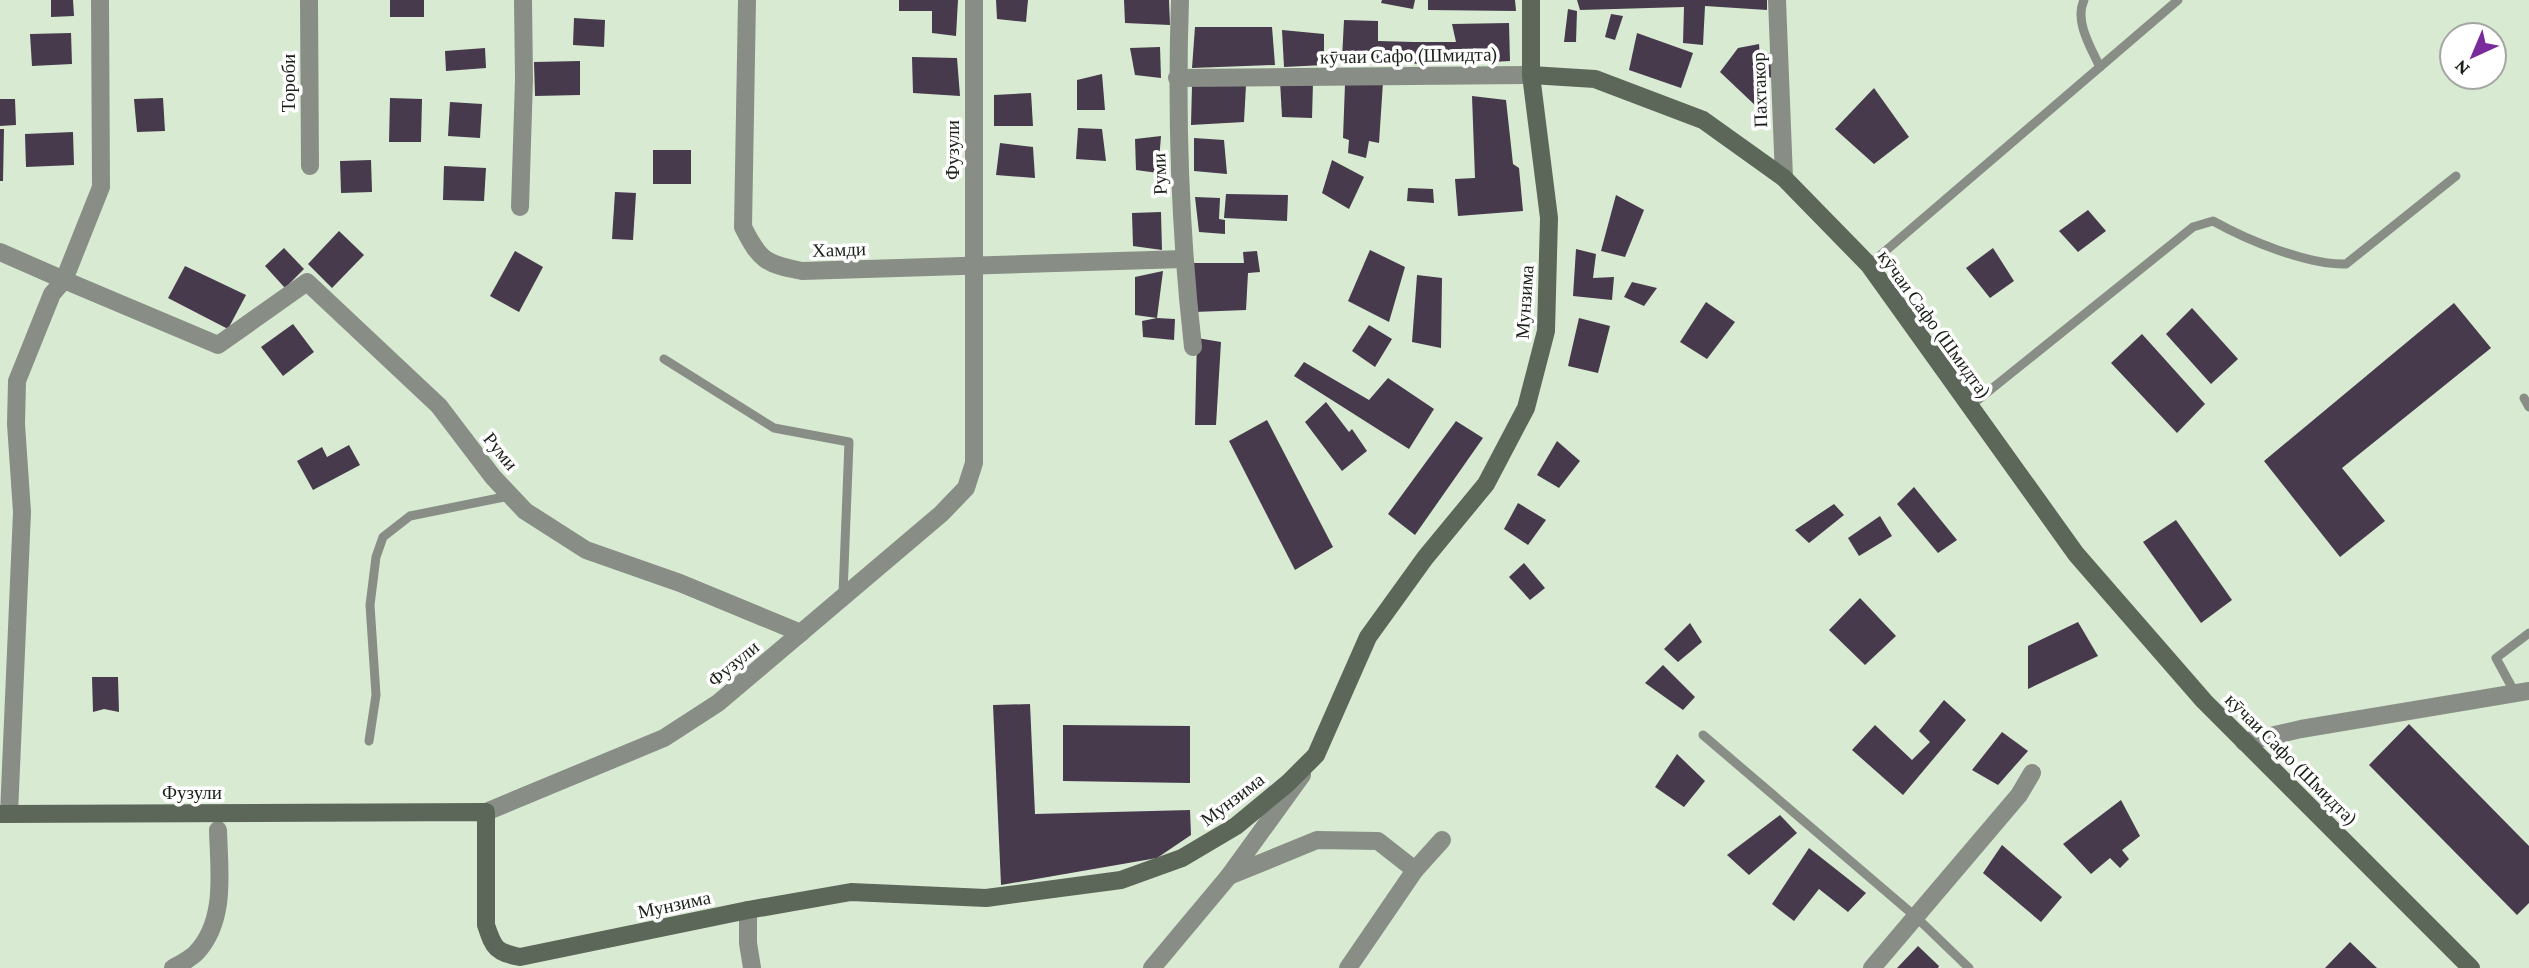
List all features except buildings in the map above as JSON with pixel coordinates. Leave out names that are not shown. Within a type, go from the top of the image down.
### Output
[{"type":"street","points":[[4,814],[23,512],[16,424],[17,381],[52,294],[64,280],[101,187],[100,0]]},
{"type":"street","name":"Тороби","points":[[309,0],[310,166]]},
{"type":"street","points":[[520,207],[524,79],[523,0]]},
{"type":"street","name":"Хамди","points":[[747,0],[743,227],[755,251],[774,265],[802,271],[1183,259]]},
{"type":"street","name":"Фузули","points":[[4,814],[486,812],[664,738],[718,703],[941,514],[966,488],[974,463],[974,0]]},
{"type":"street","name":"Руми","points":[[1180,0],[1177,78],[1183,259],[1193,347]]},
{"type":"street","name":"Мунзима","points":[[486,812],[486,925],[491,942],[500,952],[520,957],[748,910],[851,892],[986,898],[1121,880],[1182,858],[1236,826],[1317,755],[1368,637],[1425,558],[1486,484],[1526,408],[1546,331],[1549,218],[1531,75],[1531,0]]},
{"type":"street","name":"Пахтакор","points":[[1777,0],[1784,178]]},
{"type":"street","name":"кӯчаи Сафо (Шмидта)","points":[[1177,78],[1531,75],[1595,79],[1703,120],[1784,178],[1870,265],[2076,554],[2204,701],[2470,968]]},
{"type":"street","points":[[0,252],[64,280]]},
{"type":"street","name":"Руми","points":[[64,280],[218,345],[307,282],[439,406],[493,477],[525,511],[586,550],[680,583],[801,633]]},
{"type":"street","points":[[2244,742],[2301,729],[2522,692]]},
{"type":"street","points":[[1152,968],[1229,876],[1317,755]]},
{"type":"street","points":[[1872,968],[2019,795],[2032,773]]},
{"type":"street","points":[[173,968],[195,954],[213,928],[219,892],[218,830]]},
{"type":"street","points":[[1348,968],[1415,870],[1442,840]]},
{"type":"street","points":[[1229,876],[1317,841],[1378,841],[1415,870]]},
{"type":"street","points":[[748,910],[748,943],[752,968]]},
{"type":"lane","points":[[2084,0],[2081,5],[2084,32],[2100,67]]},
{"type":"lane","points":[[1870,265],[2178,0]]},
{"type":"lane","points":[[1969,407],[2193,227],[2213,221],[2254,241],[2329,264],[2346,264],[2456,176]]},
{"type":"lane","points":[[664,359],[774,428],[849,442],[843,597]]},
{"type":"lane","points":[[369,741],[376,695],[370,605],[376,557],[383,537],[410,516],[510,495]]},
{"type":"lane","points":[[2522,692],[2496,657],[2529,633]]},
{"type":"lane","points":[[1703,734],[1916,917],[1969,968]]}]
